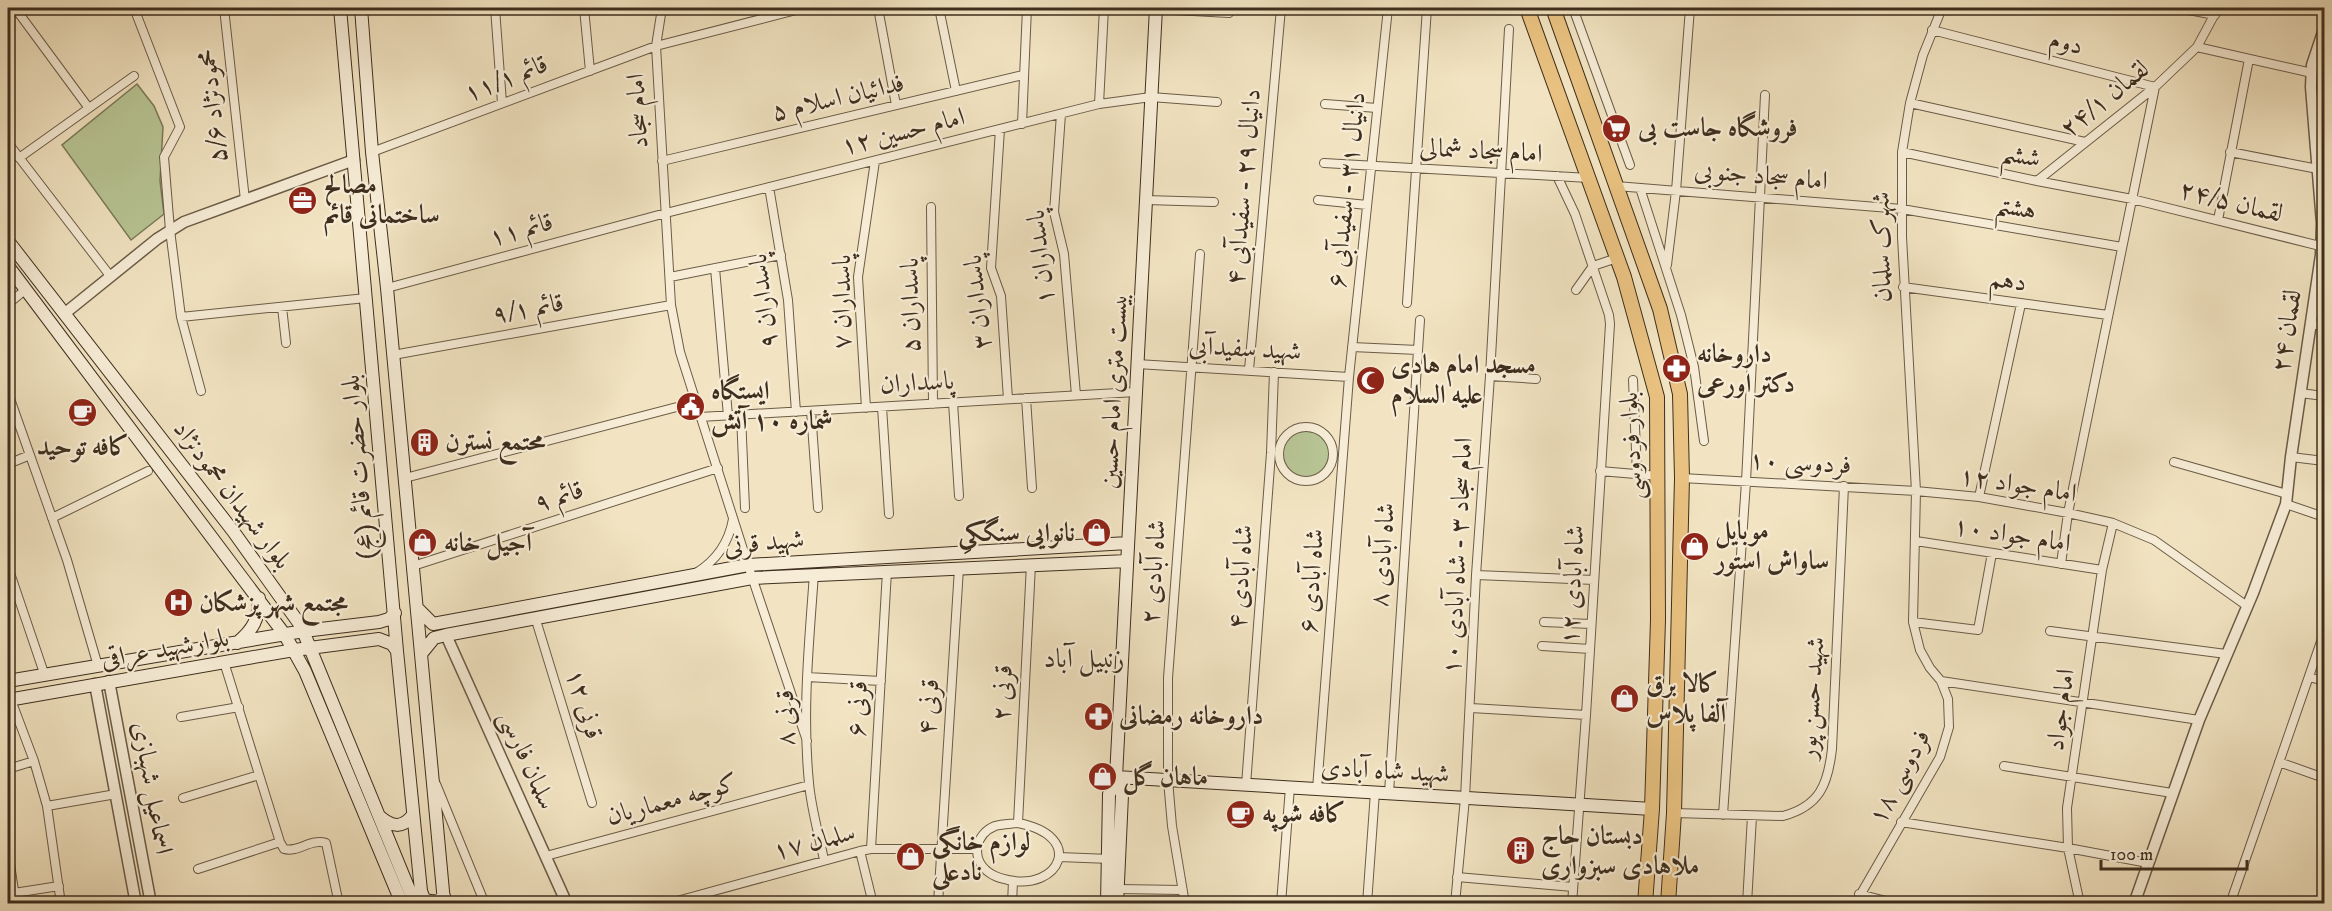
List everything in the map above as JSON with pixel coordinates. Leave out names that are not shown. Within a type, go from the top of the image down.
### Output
[{"type":"main road","name":"بلوار حضرت قائم (عج)","points":[[340,8],[413,815],[421,891],[424,898],[432,902],[444,900],[387,288],[372,152],[361,8]]},
{"type":"main road","name":"بیست متری امام حسین","points":[[1107,903],[1110,859],[1109,794],[1116,777],[1156,8]]},
{"type":"main road","name":"بلوار فردوسی","points":[[1527,8],[1617,258],[1658,397],[1658,620],[1652,809],[1645,903]]},
{"type":"main road","name":"بلوار فردوسی","points":[[1552,8],[1660,309],[1680,394],[1682,478],[1674,813],[1668,903]]},
{"type":"main road","points":[[354,160],[372,152]]},
{"type":"main road","name":"بلوار شهیدان محمودنژاد","points":[[8,240],[233,531],[304,631],[414,903]]},
{"type":"main road","name":"بلوار شهیدان محمودنژاد","points":[[8,266],[260,598],[285,635],[305,671],[402,903]]},
{"type":"main road","name":"شهید قرنی","points":[[433,624],[747,565],[1128,543]]},
{"type":"main road","name":"شهید قرنی","points":[[440,636],[752,578],[1127,561]]},
{"type":"main road","points":[[236,643],[247,635],[256,623],[260,598]]},
{"type":"main road","points":[[417,608],[433,624],[429,629],[429,635],[440,636]]},
{"type":"main road","name":"بلوارشهید عراقی","points":[[8,681],[304,631],[379,622],[395,613]]},
{"type":"main road","points":[[379,622],[387,627],[388,632],[379,639]]},
{"type":"main road","points":[[421,654],[440,636]]},
{"type":"main road","points":[[379,639],[392,644],[397,651]]},
{"type":"main road","name":"بلوارشهید عراقی","points":[[9,700],[294,650],[379,639]]},
{"type":"main road","name":"بیست متری امام حسین","points":[[1116,777],[1122,795],[1118,903]]},
{"type":"main road","name":"شهید شاه آبادی","points":[[1116,777],[1652,809]]},
{"type":"main road","points":[[378,815],[387,823],[399,826],[405,824],[413,815]]},
{"type":"street","points":[[15,8],[88,108]]},
{"type":"street","points":[[134,8],[180,127],[164,158],[181,317],[201,391]]},
{"type":"street","name":"محمودنژاد ۵/۶","points":[[224,8],[245,200]]},
{"type":"street","points":[[495,8],[502,103]]},
{"type":"street","points":[[584,8],[590,70]]},
{"type":"street","name":"امام سجاد","points":[[663,8],[656,46],[671,305],[680,352],[747,565],[807,741]]},
{"type":"street","name":"قائم ۱۱/۱","points":[[372,152],[656,46],[804,8]]},
{"type":"street","points":[[878,8],[896,105]]},
{"type":"street","points":[[939,8],[956,91]]},
{"type":"street","points":[[1022,124],[1027,8]]},
{"type":"street","points":[[1099,104],[1104,8]]},
{"type":"street","points":[[1156,8],[1229,13]]},
{"type":"street","name":"دانیال ۲۹ - سفیدآبی ۴","points":[[1249,370],[1281,8]]},
{"type":"street","name":"دانیال ۳۱ - سفیدآبی ۶","points":[[1349,377],[1388,8]]},
{"type":"street","points":[[1407,303],[1427,8]]},
{"type":"street","points":[[1573,8],[1630,165]]},
{"type":"street","points":[[1666,268],[1676,190],[1690,8]]},
{"type":"street","name":"شهرک سلمان","points":[[1916,491],[1903,287],[1902,152],[1910,104],[1932,30],[1942,8]]},
{"type":"street","points":[[2178,8],[2217,11]]},
{"type":"street","name":"لقمان ۲۴/۱","points":[[2037,182],[2155,87],[2198,47],[2217,11]]},
{"type":"street","name":"امام سجاد ۳ - شاه آبادی ۱۰","points":[[1455,903],[1471,708],[1476,575],[1490,376],[1509,29]]},
{"type":"street","name":"لقمان ۲۴","points":[[2134,903],[2199,720],[2277,532],[2287,499],[2300,393],[2323,246],[2318,170],[2319,118],[2312,73],[2318,43],[2325,29]]},
{"type":"street","name":"دوم","points":[[1932,30],[2155,87]]},
{"type":"street","points":[[2198,47],[2312,73]]},
{"type":"street","points":[[2218,220],[2249,58]]},
{"type":"street","name":"فدائیان اسلام ۵","points":[[662,161],[1023,75]]},
{"type":"street","points":[[19,158],[134,76]]},
{"type":"street","points":[[2061,564],[2068,513],[2155,87]]},
{"type":"street","points":[[1724,815],[1746,482],[1765,95]]},
{"type":"street","name":"امام حسین ۱۲","points":[[666,213],[1099,104],[1151,97],[1217,102]]},
{"type":"street","points":[[1325,104],[1377,108]]},
{"type":"street","points":[[1910,104],[2085,142]]},
{"type":"street","name":"پاسداران ۱","points":[[1061,114],[1054,212],[1064,254],[1076,395]]},
{"type":"street","name":"پاسداران ۳","points":[[1000,129],[991,268],[1001,296],[1008,399]]},
{"type":"street","points":[[8,143],[111,277]]},
{"type":"street","name":"ششم","points":[[1902,152],[2037,182],[2132,199]]},
{"type":"street","points":[[2230,152],[2318,170]]},
{"type":"street","points":[[64,314],[170,230],[184,222],[354,160]]},
{"type":"street","name":"پاسداران ۷","points":[[866,408],[858,277],[875,160]]},
{"type":"street","name":"امام سجاد شمالی","points":[[1324,163],[1589,178]]},
{"type":"street","name":"شاه آبادی ۱۲","points":[[1557,176],[1575,214],[1610,315],[1592,624],[1572,903]]},
{"type":"street","name":"امام سجاد جنوبی","points":[[1616,186],[1902,210]]},
{"type":"street","name":"پاسداران ۹","points":[[769,187],[788,300],[796,412]]},
{"type":"street","points":[[1640,188],[1694,367],[1704,441]]},
{"type":"street","name":"لقمان ۲۴/۵","points":[[2132,199],[2323,246]]},
{"type":"street","points":[[1318,200],[1367,205]]},
{"type":"street","points":[[1146,201],[1214,202]]},
{"type":"street","name":"پاسداران ۵","points":[[931,207],[933,404]]},
{"type":"street","name":"هشتم","points":[[1902,210],[2122,247]]},
{"type":"street","name":"قائم ۱۱","points":[[387,288],[666,213]]},
{"type":"street","name":"شاه آبادی ۲","points":[[1185,903],[1172,826],[1168,780],[1168,678],[1200,254]]},
{"type":"street","points":[[670,277],[781,255]]},
{"type":"street","points":[[1576,290],[1593,266],[1617,258]]},
{"type":"street","points":[[715,268],[728,416]]},
{"type":"street","name":"دهم","points":[[1903,287],[2108,315]]},
{"type":"street","points":[[8,304],[25,290]]},
{"type":"street","points":[[181,317],[366,298]]},
{"type":"street","points":[[1979,497],[2021,304]]},
{"type":"street","name":"قائم ۹/۱","points":[[393,355],[671,305]]},
{"type":"street","points":[[282,307],[286,343]]},
{"type":"street","name":"شاه آبادی ۸","points":[[1389,793],[1420,320]]},
{"type":"street","points":[[2310,324],[2325,326]]},
{"type":"street","points":[[1352,346],[1418,350]]},
{"type":"street","name":"شهید سفیدآبی","points":[[1137,364],[1349,377]]},
{"type":"street","name":"شاه آبادی ۴","points":[[1246,785],[1275,453],[1274,372]]},
{"type":"street","points":[[1490,376],[1536,379]]},
{"type":"street","name":"شاه آبادی ۶","points":[[1317,789],[1338,458],[1349,377]]},
{"type":"street","points":[[1633,380],[1637,474]]},
{"type":"street","name":"پاسداران","points":[[700,417],[1136,392]]},
{"type":"street","points":[[8,393],[67,560],[98,666]]},
{"type":"street","points":[[2300,393],[2325,396]]},
{"type":"street","points":[[1026,398],[1032,488]]},
{"type":"street","points":[[405,478],[696,402]]},
{"type":"street","points":[[953,402],[959,496]]},
{"type":"street","points":[[882,406],[889,514]]},
{"type":"street","points":[[811,411],[818,508]]},
{"type":"street","points":[[741,415],[745,508]]},
{"type":"street","points":[[1307,426],[1315,428],[1329,438],[1338,458],[1324,475],[1308,482],[1299,481],[1284,471],[1275,453],[1290,431],[1307,426]]},
{"type":"street","points":[[8,464],[30,455]]},
{"type":"street","points":[[2291,457],[2325,461]]},
{"type":"street","points":[[2174,462],[2287,499],[2325,517]]},
{"type":"street","name":"قائم ۹","points":[[413,566],[718,468]]},
{"type":"street","points":[[52,518],[148,471]]},
{"type":"street","points":[[1600,471],[1659,476]]},
{"type":"street","name":"فردوسی ۱۰","points":[[1682,478],[1916,491]]},
{"type":"street","name":"شهید حسن پور","points":[[1674,813],[1783,816],[1799,812],[1819,796],[1828,776],[1832,749],[1844,486]]},
{"type":"street","name":"امام جواد ۱۲","points":[[1916,491],[1979,497],[2113,523],[2154,540],[2247,606]]},
{"type":"street","name":"فردوسی ۱۸","points":[[1855,903],[1940,757],[1946,742],[1950,712],[1948,699],[1941,681],[1930,668],[1920,650],[1913,622],[1916,491]]},
{"type":"street","points":[[690,576],[705,567],[718,555],[728,538],[733,518]]},
{"type":"street","name":"امام جواد","points":[[2080,903],[2068,848],[2067,808],[2102,570],[2113,523]]},
{"type":"street","name":"امام جواد ۱۰","points":[[1916,541],[2102,570]]},
{"type":"street","points":[[1913,622],[1978,630],[1992,553]]},
{"type":"street","name":"قرنی ۲","points":[[1018,823],[1031,564]]},
{"type":"street","points":[[8,567],[45,676]]},
{"type":"street","name":"قرنی ۴","points":[[938,903],[960,568]]},
{"type":"street","name":"قرنی ۶","points":[[871,849],[887,571]]},
{"type":"street","name":"قرنی ۸","points":[[814,574],[807,676],[807,741],[809,784],[824,860]]},
{"type":"street","points":[[1476,575],[1594,580]]},
{"type":"street","name":"قرنی ۱۲","points":[[535,617],[592,803]]},
{"type":"street","points":[[1544,622],[1592,624]]},
{"type":"street","points":[[2050,631],[2226,654]]},
{"type":"street","points":[[2230,903],[2325,633]]},
{"type":"street","name":"سلمان فارسی","points":[[440,636],[567,903]]},
{"type":"street","points":[[1542,646],[1590,649]]},
{"type":"street","points":[[224,662],[280,842],[287,850],[320,841],[326,843],[339,903]]},
{"type":"street","points":[[807,676],[881,681]]},
{"type":"street","points":[[2308,677],[2325,681]]},
{"type":"street","name":"اسماعیل شهبازی","points":[[109,681],[151,903]]},
{"type":"street","points":[[1941,681],[2199,720]]},
{"type":"street","name":"اسماعیل شهبازی","points":[[95,684],[136,903]]},
{"type":"street","points":[[9,700],[34,761],[46,806],[61,903]]},
{"type":"street","points":[[181,717],[238,707]]},
{"type":"street","points":[[1471,708],[1586,715]]},
{"type":"street","points":[[8,769],[34,761]]},
{"type":"street","points":[[2278,762],[2325,778]]},
{"type":"street","points":[[2004,766],[2172,793]]},
{"type":"street","points":[[432,773],[485,903]]},
{"type":"street","points":[[183,798],[259,776]]},
{"type":"street","name":"کوچه معماریان","points":[[546,856],[809,784]]},
{"type":"street","points":[[1281,903],[1290,788]]},
{"type":"street","points":[[1367,903],[1375,792]]},
{"type":"street","points":[[46,806],[116,794]]},
{"type":"street","points":[[1747,903],[1752,816]]},
{"type":"street","points":[[1901,822],[2148,863]]},
{"type":"street","points":[[1018,823],[1031,825],[1049,834],[1058,846],[1059,857],[1056,866],[1045,876],[1013,881],[995,877],[981,865],[977,849],[981,837],[995,826],[1018,823]]},
{"type":"street","points":[[198,869],[280,842]]},
{"type":"street","name":"سلمان ۱۷","points":[[666,903],[871,849],[977,849]]},
{"type":"street","points":[[8,851],[16,903]]},
{"type":"street","points":[[860,851],[873,903]]},
{"type":"street","points":[[1059,857],[1110,859]]},
{"type":"street","points":[[1457,877],[1573,887]]},
{"type":"street","points":[[1012,903],[1013,881]]},
{"type":"street","points":[[14,892],[59,886]]},
{"type":"street","points":[[1118,889],[1182,890]]},
{"type":"street","points":[[1859,894],[1898,903]]},
{"type":"green space","points":[[137,84],[154,106],[163,127],[160,181],[164,214],[131,240],[62,145]]},
{"type":"green space","points":[[1306,431],[1323,438],[1330,455],[1323,472],[1306,479],[1289,472],[1282,455],[1289,438]]},
{"type":"place","name":"فروشگاه جاست بی","points":[[1617,128]]},
{"type":"place","name":"مصالح ساختمانی قائم","points":[[303,200]]},
{"type":"place","name":"داروخانه دکتر اورعی","points":[[1676,369]]},
{"type":"place","name":"مسجد امام هادی علیه السلام","points":[[1370,380]]},
{"type":"place","name":"ایستگاه شماره ۱۰ آتش","points":[[690,406]]},
{"type":"place","name":"کافه توحید","points":[[83,413]]},
{"type":"place","name":"محتمع نسترن","points":[[424,442]]},
{"type":"place","name":"نانوایی سنگکیِ","points":[[1096,533]]},
{"type":"place","name":"آجیل خانه","points":[[423,543]]},
{"type":"place","name":"موبایل ساواش استور","points":[[1694,546]]},
{"type":"place","name":"مجتمع شهر پزشکان","points":[[178,603]]},
{"type":"place","name":"کالا برق آلفا پلاس","points":[[1625,699]]},
{"type":"place","name":"داروخانه رمضانی","points":[[1098,716]]},
{"type":"place","name":"ماهان گل","points":[[1102,777]]},
{"type":"place","name":"کافه شوپه","points":[[1241,814]]},
{"type":"place","name":"دبستان حاج ملاهادی سبزواری","points":[[1520,851]]},
{"type":"place","name":"لوازم خانگی نادعلی","points":[[911,857]]},
{"type":"district","name":"زنبیل آباد","points":[[1084,659]]}]
